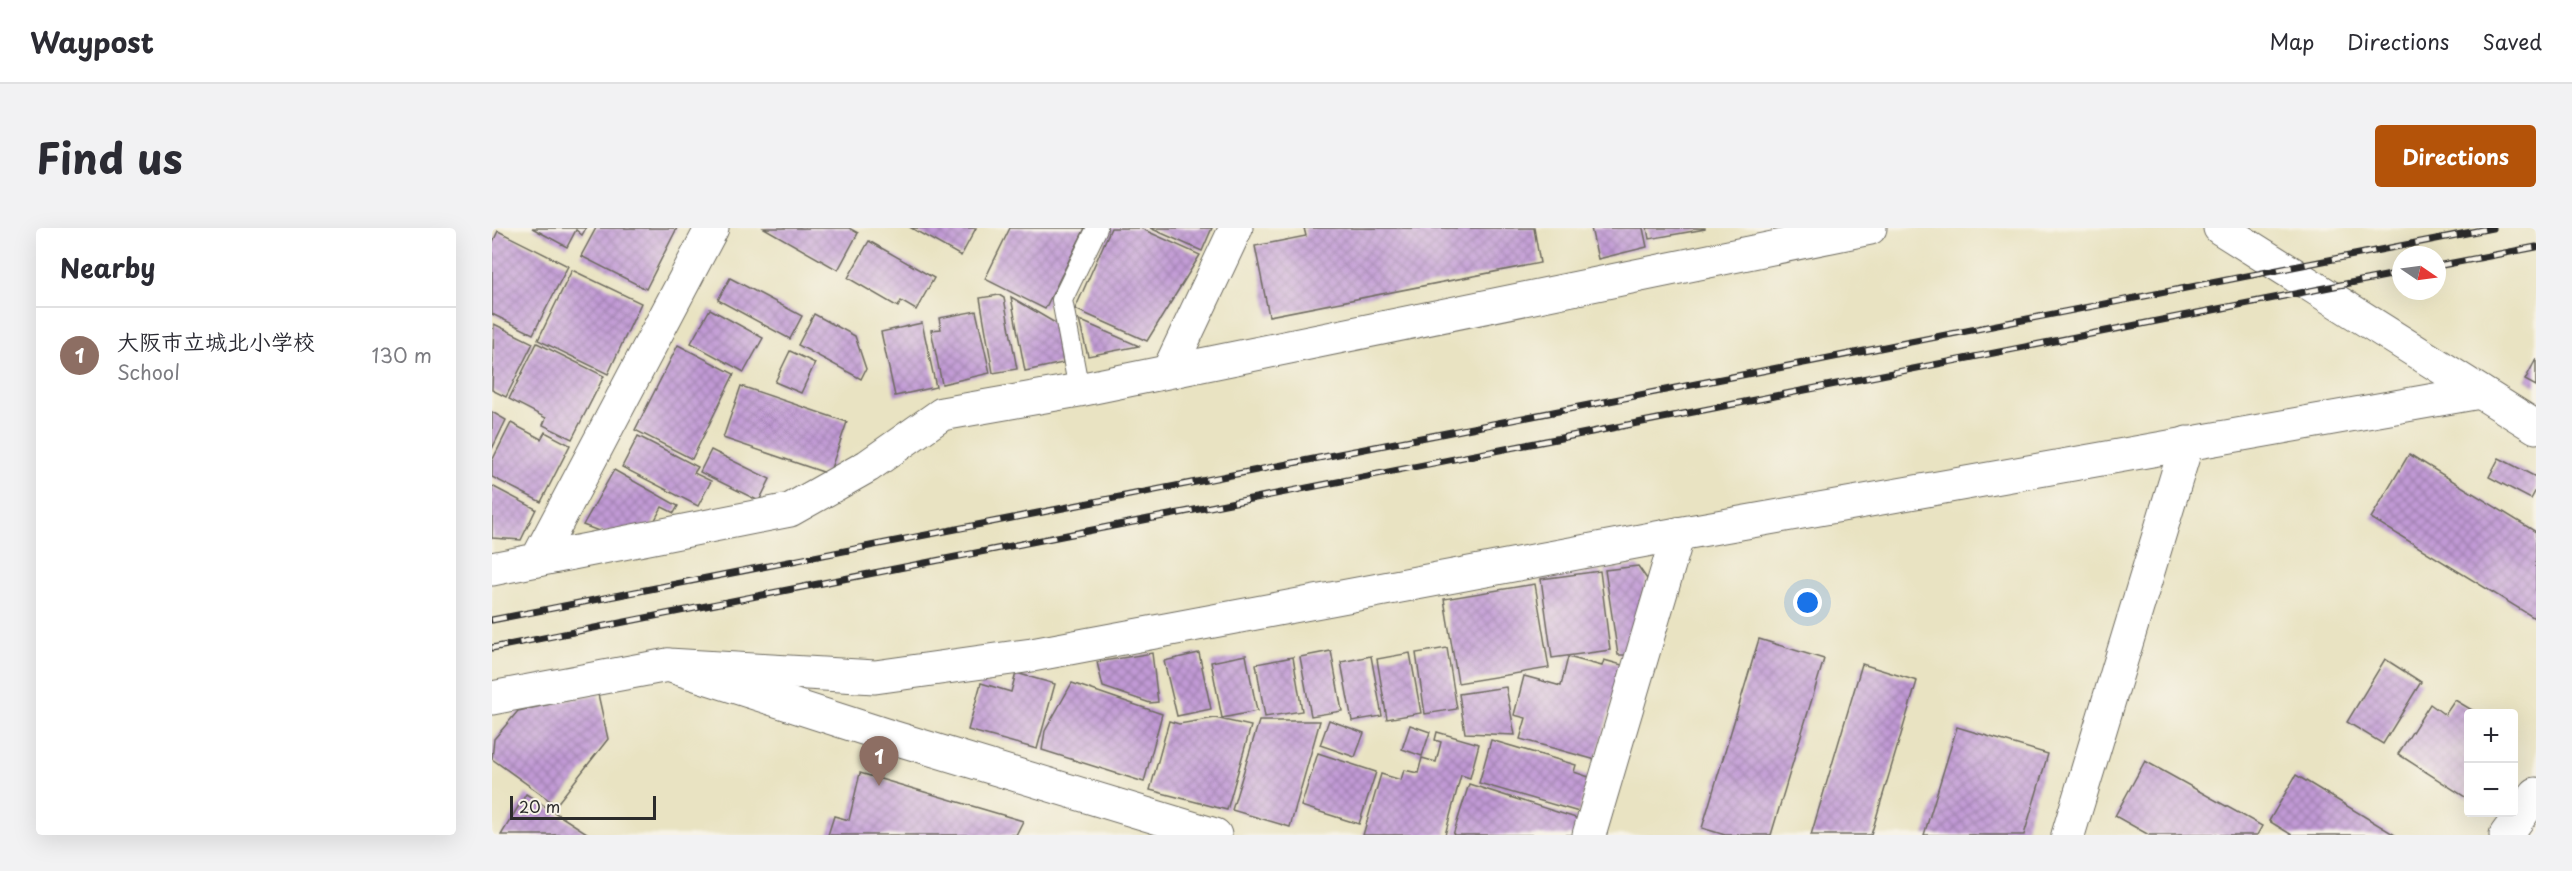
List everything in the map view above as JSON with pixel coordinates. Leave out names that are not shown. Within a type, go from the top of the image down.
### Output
[{"type":"street","points":[[537,560],[712,228]]},
{"type":"street","points":[[1169,370],[1236,228]]},
{"type":"street","points":[[492,569],[790,510],[868,466],[942,414],[1079,390],[1869,228]]},
{"type":"street","points":[[2220,228],[2536,426]]},
{"type":"street","points":[[492,698],[668,665],[875,677],[1032,655],[1678,534],[1980,482],[2187,442],[2480,392]]},
{"type":"street","points":[[2068,835],[2187,442]]},
{"type":"street","points":[[1589,835],[1678,534]]},
{"type":"street","points":[[668,665],[885,735],[1215,835]]},
{"type":"street","points":[[2506,835],[2536,794]]},
{"type":"lane","points":[[1079,390],[1062,300],[1097,228]]},
{"type":"building","points":[[532,228],[586,228],[582,235],[576,230],[567,247]]},
{"type":"building","points":[[596,228],[677,228],[646,289],[581,256]]},
{"type":"building","points":[[764,228],[849,228],[858,233],[838,270]]},
{"type":"building","points":[[911,228],[976,228],[961,256]]},
{"type":"building","points":[[1010,228],[1085,228],[1045,309],[985,279]]},
{"type":"building","points":[[1111,228],[1140,228],[1200,255],[1147,341],[1075,309]]},
{"type":"building","points":[[1150,228],[1212,228],[1202,251]]},
{"type":"building","points":[[1304,228],[1534,228],[1540,263],[1269,316],[1255,246],[1306,236]]},
{"type":"building","points":[[1591,228],[1643,228],[1647,247],[1598,259]]},
{"type":"building","points":[[1647,228],[1705,228],[1705,229],[1649,239]]},
{"type":"building","points":[[498,231],[568,266],[533,334],[492,314],[492,244]]},
{"type":"building","points":[[869,241],[934,278],[916,310],[901,301],[898,307],[848,278]]},
{"type":"building","points":[[572,270],[641,303],[608,374],[538,340]]},
{"type":"building","points":[[730,278],[802,316],[790,339],[718,300]]},
{"type":"building","points":[[999,295],[1004,298],[1017,369],[993,373],[980,298]]},
{"type":"building","points":[[1011,297],[1057,324],[1063,363],[1025,371]]},
{"type":"building","points":[[710,309],[763,338],[744,372],[691,343]]},
{"type":"building","points":[[976,311],[990,373],[942,384],[931,330],[941,329],[939,318]]},
{"type":"building","points":[[814,314],[855,336],[866,369],[861,379],[798,345]]},
{"type":"building","points":[[1079,320],[1139,346],[1088,356]]},
{"type":"building","points":[[922,323],[936,387],[895,396],[881,332]]},
{"type":"building","points":[[494,324],[533,343],[506,397],[492,390]]},
{"type":"building","points":[[537,343],[604,376],[572,439],[543,425],[546,418],[509,399]]},
{"type":"building","points":[[678,345],[734,374],[692,459],[635,430]]},
{"type":"building","points":[[790,351],[815,363],[801,393],[775,382]]},
{"type":"building","points":[[2536,359],[2536,386],[2525,380]]},
{"type":"building","points":[[741,386],[847,422],[829,474],[723,438]]},
{"type":"building","points":[[492,412],[506,420],[492,449]]},
{"type":"building","points":[[511,423],[541,439],[545,432],[570,445],[541,502],[492,477],[492,461]]},
{"type":"building","points":[[638,436],[698,467],[694,473],[711,481],[698,506],[622,467]]},
{"type":"building","points":[[711,450],[770,479],[759,501],[700,472]]},
{"type":"building","points":[[2409,454],[2536,532],[2536,619],[2371,518]]},
{"type":"building","points":[[2499,458],[2536,477],[2536,490],[2531,499],[2489,477]]},
{"type":"building","points":[[614,470],[678,506],[674,513],[662,507],[651,527],[604,533],[583,525]]},
{"type":"building","points":[[492,486],[536,509],[521,540],[492,538]]},
{"type":"building","points":[[1638,566],[1647,579],[1627,655],[1618,655],[1605,570]]},
{"type":"building","points":[[1600,571],[1610,650],[1552,658],[1541,579]]},
{"type":"building","points":[[1535,584],[1549,668],[1458,683],[1444,599]]},
{"type":"building","points":[[1759,639],[1824,659],[1771,835],[1725,835],[1702,828]]},
{"type":"building","points":[[1447,648],[1457,709],[1425,714],[1416,653]]},
{"type":"building","points":[[1331,651],[1342,711],[1311,716],[1300,657]]},
{"type":"building","points":[[1152,653],[1158,702],[1150,703],[1103,687],[1097,662]]},
{"type":"building","points":[[1199,653],[1211,709],[1177,716],[1164,661]]},
{"type":"building","points":[[1410,653],[1421,713],[1387,719],[1377,659]]},
{"type":"building","points":[[1246,655],[1257,711],[1222,718],[1211,662]]},
{"type":"building","points":[[1371,656],[1382,716],[1352,721],[1341,662]]},
{"type":"building","points":[[1293,657],[1302,711],[1265,717],[1256,664]]},
{"type":"building","points":[[1568,657],[1602,666],[1604,660],[1622,665],[1596,760],[1520,739],[1526,718],[1514,715],[1524,676],[1561,686]]},
{"type":"building","points":[[2385,659],[2421,682],[2383,744],[2347,722]]},
{"type":"building","points":[[1862,664],[1917,681],[1871,835],[1811,835]]},
{"type":"building","points":[[1016,673],[1055,684],[1037,749],[968,730],[981,683],[1011,692]]},
{"type":"building","points":[[1072,683],[1162,714],[1144,782],[1042,750],[1045,731]]},
{"type":"building","points":[[1506,687],[1515,735],[1465,733],[1459,694]]},
{"type":"building","points":[[598,694],[608,739],[556,805],[492,759],[494,739],[518,711]]},
{"type":"building","points":[[2455,700],[2470,709],[2464,709],[2464,796],[2398,754],[2430,704],[2445,715]]},
{"type":"building","points":[[1215,718],[1251,726],[1227,810],[1150,790],[1169,721],[1179,724]]},
{"type":"building","points":[[1329,720],[1364,733],[1355,757],[1320,745]]},
{"type":"building","points":[[1259,721],[1320,721],[1290,827],[1232,810]]},
{"type":"building","points":[[1410,725],[1430,732],[1422,756],[1402,749]]},
{"type":"building","points":[[1957,727],[2048,754],[2024,835],[1924,835]]},
{"type":"building","points":[[1437,732],[1479,744],[1470,778],[1461,775],[1445,835],[1363,835],[1381,774],[1401,780],[1404,770],[1418,773],[1422,758],[1436,762],[1441,742],[1435,740]]},
{"type":"building","points":[[1491,740],[1576,765],[1574,772],[1589,777],[1579,812],[1479,783]]},
{"type":"building","points":[[1318,753],[1376,772],[1359,824],[1301,806]]},
{"type":"building","points":[[2145,761],[2262,826],[2257,835],[2149,835],[2115,816]]},
{"type":"building","points":[[860,773],[1023,821],[1016,835],[828,835],[834,816],[849,820]]},
{"type":"building","points":[[2296,775],[2395,835],[2292,835],[2269,821]]},
{"type":"building","points":[[1469,784],[1579,819],[1574,835],[1453,835]]},
{"type":"building","points":[[526,794],[590,835],[501,835]]},
{"type":"railway","points":[[492,620],[2492,228]]},
{"type":"railway","points":[[2446,264],[2536,247]]},
{"type":"railway","points":[[492,648],[2392,275]]},
{"type":"place","name":"大阪市立城北小学校","points":[[879,786]]}]
